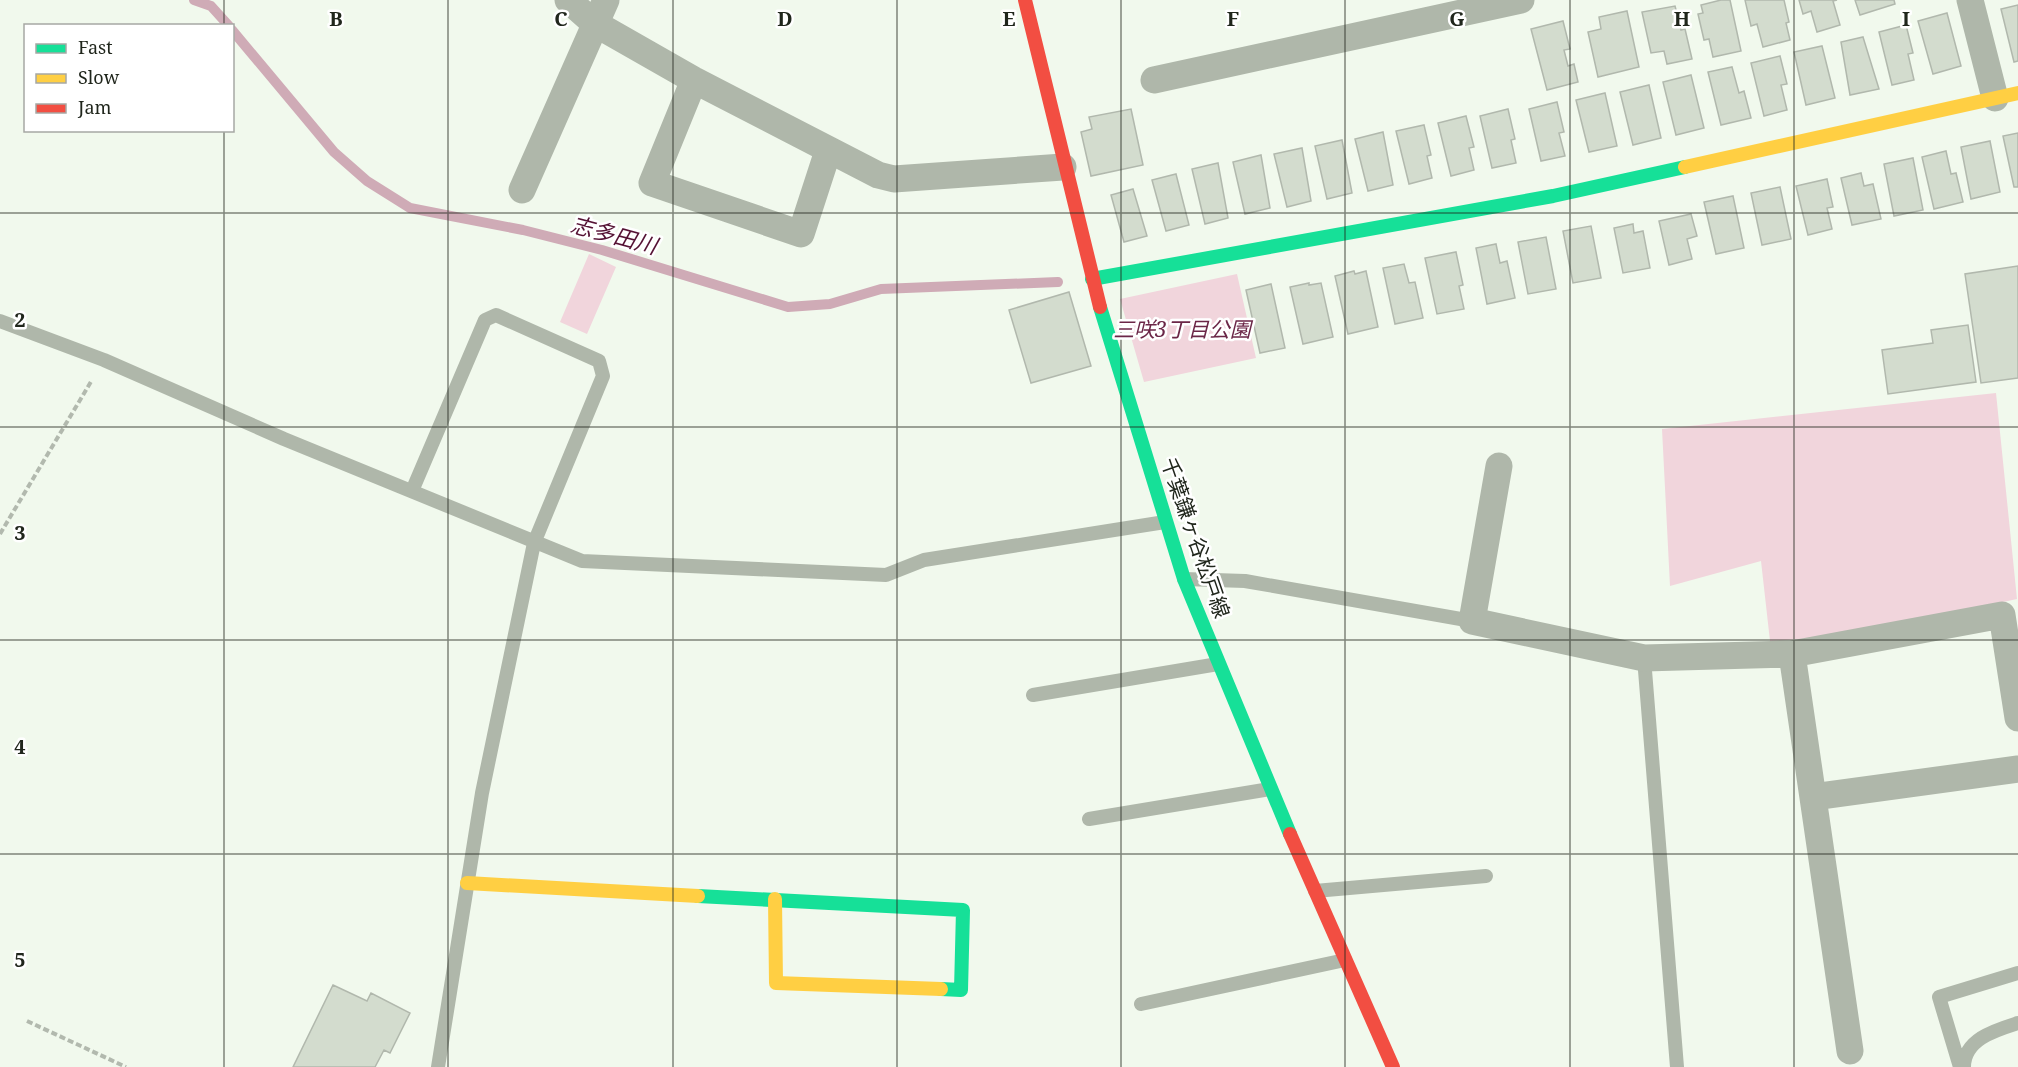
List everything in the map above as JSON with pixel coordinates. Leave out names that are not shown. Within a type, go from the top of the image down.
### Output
[{"type":"street","points":[[568,0],[600,12],[694,80],[878,175],[894,179],[1063,167]]},
{"type":"street","name":"千葉鎌ヶ谷松戸線","points":[[1025,0],[1063,167],[1092,279],[1184,579],[1270,789],[1392,1067]]},
{"type":"street","points":[[1154,80],[1521,0]]},
{"type":"street","points":[[1092,279],[1553,196],[2006,95],[1970,0]]},
{"type":"street","points":[[522,190],[600,12]]},
{"type":"street","points":[[694,80],[652,183],[801,234],[828,151]]},
{"type":"street","points":[[1499,466],[1472,621],[1644,657],[1792,654],[2002,615],[2018,718]]},
{"type":"street","points":[[1792,654],[1850,1051]]},
{"type":"street","points":[[1812,797],[2018,769]]},
{"type":"street","points":[[467,883],[775,899],[963,910],[961,990],[776,983],[775,899]]},
{"type":"lane","points":[[412,490],[485,320],[496,315],[599,361],[603,376],[534,543],[482,793],[438,1067]]},
{"type":"lane","points":[[0,321],[104,360],[284,439],[582,561],[886,575],[924,560],[1165,522]]},
{"type":"lane","points":[[1184,579],[1245,581],[1472,621]]},
{"type":"lane","points":[[1644,657],[1677,1067]]},
{"type":"lane","points":[[1033,695],[1218,664]]},
{"type":"lane","points":[[1089,819],[1270,789]]},
{"type":"lane","points":[[1315,891],[1486,876]]},
{"type":"lane","points":[[1141,1004],[1345,960]]},
{"type":"lane","points":[[1962,1067],[1939,998],[2018,973]]},
{"type":"lane","points":[[1962,1067],[1970,1048],[1981,1038],[2018,1023]]},
{"type":"path","points":[[0,534],[104,360]]},
{"type":"path","points":[[27,1021],[126,1067]]},
{"type":"green space","points":[[589,254],[616,267],[587,334],[560,322]]},
{"type":"green space","name":"三咲3丁目公園","points":[[1237,274],[1256,358],[1144,382],[1120,299]]},
{"type":"green space","points":[[1996,393],[2017,599],[1846,636],[1770,641],[1761,561],[1670,586],[1662,429]]},
{"type":"building","points":[[1730,0],[1741,51],[1713,57],[1709,39],[1704,40],[1698,14],[1703,13],[1701,5]]},
{"type":"building","points":[[1745,0],[1784,0],[1790,40],[1763,47],[1757,24],[1751,26]]},
{"type":"building","points":[[1799,0],[1837,0],[1833,1],[1840,25],[1817,32],[1811,11],[1803,14]]},
{"type":"building","points":[[1855,0],[1894,0],[1895,4],[1860,15]]},
{"type":"building","points":[[2018,5],[2018,61],[2014,62],[2001,9]]},
{"type":"building","points":[[1675,6],[1681,30],[1685,29],[1692,59],[1667,64],[1664,51],[1651,53],[1642,12]]},
{"type":"building","points":[[1627,11],[1639,67],[1598,77],[1588,32],[1601,29],[1599,17]]},
{"type":"building","points":[[1947,13],[1961,66],[1933,74],[1918,21]]},
{"type":"building","points":[[1563,21],[1570,49],[1564,50],[1568,66],[1574,64],[1578,82],[1547,90],[1531,29]]},
{"type":"building","points":[[1906,25],[1913,53],[1908,54],[1914,80],[1892,85],[1879,32]]},
{"type":"building","points":[[1863,37],[1879,89],[1850,95],[1841,42]]},
{"type":"building","points":[[1822,46],[1835,98],[1806,105],[1794,52]]},
{"type":"building","points":[[1780,56],[1787,84],[1781,85],[1787,110],[1764,116],[1751,63]]},
{"type":"building","points":[[1732,67],[1739,93],[1744,91],[1751,118],[1721,125],[1708,72]]},
{"type":"building","points":[[1691,75],[1704,128],[1676,135],[1663,82]]},
{"type":"building","points":[[1649,85],[1661,138],[1633,145],[1620,92]]},
{"type":"building","points":[[1605,93],[1617,146],[1589,152],[1576,100]]},
{"type":"building","points":[[1557,102],[1564,132],[1559,133],[1565,156],[1541,161],[1529,109]]},
{"type":"building","points":[[1131,109],[1143,165],[1091,176],[1081,132],[1092,129],[1089,117]]},
{"type":"building","points":[[1508,109],[1515,139],[1511,140],[1516,163],[1492,168],[1480,116]]},
{"type":"building","points":[[1466,116],[1474,147],[1469,148],[1474,170],[1451,176],[1438,123]]},
{"type":"building","points":[[1424,125],[1431,155],[1427,156],[1432,178],[1409,184],[1396,131]]},
{"type":"building","points":[[1383,132],[1393,185],[1368,191],[1355,139]]},
{"type":"building","points":[[2018,133],[2018,187],[2014,187],[2003,136]]},
{"type":"building","points":[[1342,140],[1352,193],[1327,199],[1315,146]]},
{"type":"building","points":[[1990,141],[2000,192],[1971,199],[1961,147]]},
{"type":"building","points":[[1302,148],[1311,201],[1287,207],[1274,154]]},
{"type":"building","points":[[1946,151],[1951,174],[1956,173],[1963,202],[1934,209],[1922,157]]},
{"type":"building","points":[[1261,155],[1270,208],[1245,214],[1233,162]]},
{"type":"building","points":[[1913,158],[1923,210],[1894,216],[1884,164]]},
{"type":"building","points":[[1218,163],[1228,218],[1205,224],[1192,169]]},
{"type":"building","points":[[1861,173],[1864,186],[1873,184],[1881,219],[1852,225],[1841,178]]},
{"type":"building","points":[[1176,174],[1189,225],[1166,231],[1152,180]]},
{"type":"building","points":[[1827,179],[1833,207],[1827,208],[1832,229],[1808,235],[1796,186]]},
{"type":"building","points":[[1780,187],[1791,239],[1762,245],[1751,193]]},
{"type":"building","points":[[1133,189],[1147,236],[1124,242],[1111,195]]},
{"type":"building","points":[[1733,196],[1744,248],[1716,254],[1704,202]]},
{"type":"building","points":[[1691,214],[1697,236],[1687,239],[1692,259],[1669,265],[1659,221]]},
{"type":"building","points":[[1633,224],[1634,233],[1643,231],[1650,268],[1623,273],[1614,228]]},
{"type":"building","points":[[1591,226],[1601,278],[1573,283],[1563,231]]},
{"type":"building","points":[[1546,237],[1556,289],[1528,294],[1518,242]]},
{"type":"building","points":[[1496,244],[1500,263],[1507,261],[1515,298],[1487,304],[1476,248]]},
{"type":"building","points":[[1456,252],[1463,285],[1459,286],[1464,309],[1437,314],[1425,258]]},
{"type":"building","points":[[1404,264],[1409,283],[1415,282],[1423,318],[1395,324],[1383,268]]},
{"type":"building","points":[[2018,266],[2018,378],[1981,383],[1965,274]]},
{"type":"building","points":[[1354,271],[1355,274],[1366,271],[1378,327],[1348,334],[1335,276]]},
{"type":"building","points":[[1309,283],[1309,285],[1321,283],[1333,337],[1303,344],[1290,287]]},
{"type":"building","points":[[1271,284],[1285,348],[1260,353],[1246,290]]},
{"type":"building","points":[[1069,292],[1091,366],[1031,383],[1009,310]]},
{"type":"building","points":[[1968,325],[1976,382],[1888,394],[1882,350],[1933,343],[1931,330]]},
{"type":"building","points":[[333,985],[367,1001],[371,993],[410,1013],[390,1053],[384,1050],[375,1067],[293,1067]]},
{"type":"waterway","name":"志多田川","points":[[194,0],[211,6],[227,24]]},
{"type":"waterway","name":"志多田川","points":[[234,32],[334,152],[367,181],[410,208],[523,230],[602,250],[788,307],[830,304],[881,289],[1058,282]]},
{"type":"traffic: fast","points":[[1092,279],[1553,196],[1685,167]]},
{"type":"traffic: fast","points":[[1100,307],[1184,579],[1290,834]]},
{"type":"traffic: fast","points":[[698,896],[963,910],[961,990],[941,989]]},
{"type":"traffic: slow","points":[[1685,167],[2018,93]]},
{"type":"traffic: slow","points":[[467,883],[698,896]]},
{"type":"traffic: slow","points":[[775,899],[776,983],[941,989]]},
{"type":"traffic: jam","points":[[1025,0],[1100,307]]},
{"type":"traffic: jam","points":[[1290,834],[1393,1067]]}]
